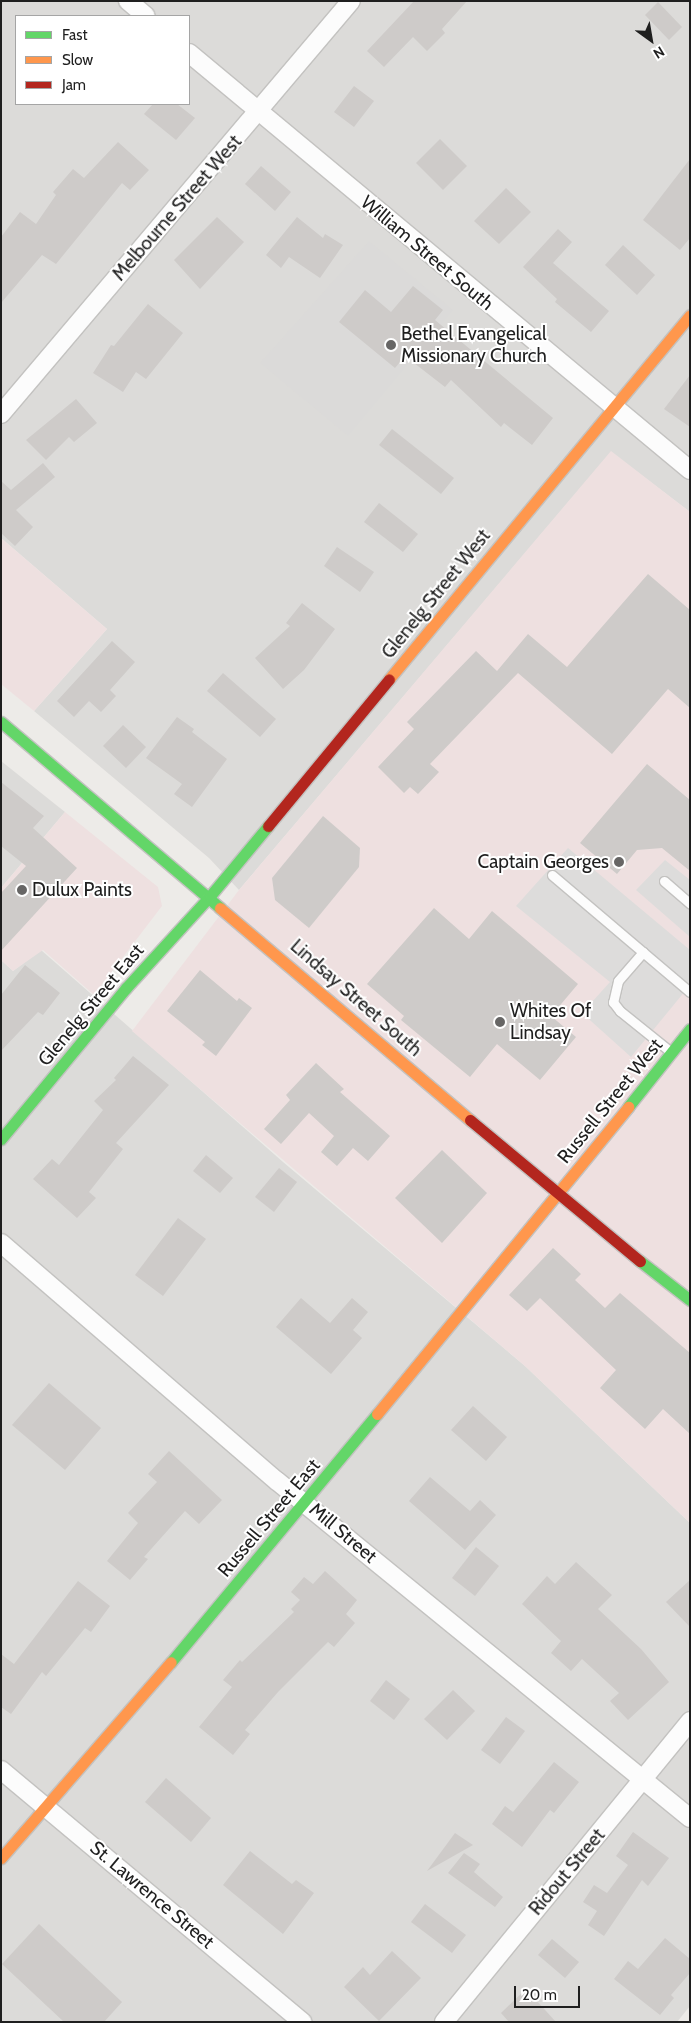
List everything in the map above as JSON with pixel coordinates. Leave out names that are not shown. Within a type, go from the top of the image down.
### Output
[{"type":"street","points":[[128,1],[145,15]]},
{"type":"street","name":"Melbourne Street West","points":[[1,414],[259,113],[351,1]]},
{"type":"street","name":"William Street South","points":[[190,54],[690,470]]},
{"type":"street","name":"Glenelg Street West","points":[[210,896],[690,315]]},
{"type":"street","name":"Lindsay Street South","points":[[1,722],[210,896],[558,1195],[690,1300]]},
{"type":"street","name":"Glenelg Street East","points":[[1,1138],[126,988],[210,896]]},
{"type":"street","name":"Russell Street West","points":[[558,1195],[678,1048],[690,1029]]},
{"type":"street","name":"Russell Street East","points":[[1,1858],[305,1501],[558,1195]]},
{"type":"street","name":"Mill Street","points":[[1,1243],[277,1481],[305,1501],[690,1818]]},
{"type":"street","name":"Ridout Street","points":[[444,2022],[690,1722]]},
{"type":"street","name":"St. Lawrence Street","points":[[1,1770],[302,2022]]},
{"type":"lane","points":[[552,875],[690,992]]},
{"type":"lane","points":[[664,881],[690,904]]},
{"type":"lane","points":[[643,952],[618,981],[613,1002],[678,1048]]},
{"type":"shaded area","points":[[1,1],[690,1],[690,512],[611,452],[239,890],[209,858],[34,711],[107,629],[1,538]]},
{"type":"shaded area","points":[[369,241],[453,310],[348,436],[260,363]]},
{"type":"shaded area","points":[[611,451],[690,512],[690,1523],[525,1366],[132,1031],[239,890]]},
{"type":"shaded area","points":[[1,538],[107,629],[34,711],[1,684]]},
{"type":"shaded area","points":[[1,761],[65,812],[1,888]]},
{"type":"shaded area","points":[[65,812],[158,887],[162,906],[94,995],[43,950],[13,971],[1,960],[1,888]]},
{"type":"shaded area","points":[[568,848],[690,950],[690,985],[631,1057],[582,1013],[610,982],[516,906]]},
{"type":"shaded area","points":[[665,860],[690,880],[690,937],[636,890]]},
{"type":"shaded area","points":[[41,950],[283,1162],[525,1366],[690,1523],[690,2006],[677,2022],[1,2022],[1,960],[13,971]]},
{"type":"building","points":[[414,1],[467,1],[442,29],[445,33],[427,51],[413,37],[384,67],[367,51]]},
{"type":"building","points":[[658,2],[682,27],[669,40],[645,15]]},
{"type":"building","points":[[354,86],[374,101],[354,127],[334,112]]},
{"type":"building","points":[[152,105],[178,105],[195,118],[176,140],[144,114]]},
{"type":"building","points":[[440,139],[467,166],[443,190],[416,163]]},
{"type":"building","points":[[118,142],[149,170],[130,190],[122,183],[56,264],[42,255],[1,303],[1,237],[20,212],[36,224],[56,195],[53,192],[73,169],[84,178]]},
{"type":"building","points":[[690,159],[690,238],[680,250],[643,220]]},
{"type":"building","points":[[261,166],[291,192],[275,211],[245,184]]},
{"type":"building","points":[[506,188],[531,212],[499,244],[474,221]]},
{"type":"building","points":[[217,217],[244,242],[200,289],[174,260]]},
{"type":"building","points":[[297,217],[323,238],[325,234],[343,245],[320,278],[289,257],[281,268],[266,255]]},
{"type":"building","points":[[558,229],[572,242],[553,263],[609,311],[591,332],[555,302],[557,299],[523,267]]},
{"type":"building","points":[[623,245],[655,275],[637,295],[605,265]]},
{"type":"building","points":[[413,286],[443,310],[435,320],[553,418],[532,445],[504,423],[501,427],[451,380],[445,387],[405,356],[395,368],[339,322],[365,290],[391,312]]},
{"type":"building","points":[[148,304],[183,333],[146,379],[136,372],[123,392],[93,373],[111,345],[114,346]]},
{"type":"building","points":[[690,375],[690,427],[664,409]]},
{"type":"building","points":[[76,399],[97,423],[74,442],[69,437],[46,460],[26,440]]},
{"type":"building","points":[[392,429],[454,478],[441,494],[379,445]]},
{"type":"building","points":[[43,463],[55,477],[16,510],[33,527],[15,546],[1,533],[1,481],[11,490]]},
{"type":"building","points":[[379,503],[418,534],[403,552],[364,522]]},
{"type":"building","points":[[337,547],[374,572],[360,592],[324,566]]},
{"type":"building","points":[[648,574],[690,610],[690,708],[668,689],[612,754],[518,673],[430,764],[439,772],[418,794],[410,787],[404,793],[378,767],[414,729],[407,722],[476,651],[497,671],[528,634],[567,667]]},
{"type":"building","points":[[302,603],[335,629],[304,670],[283,689],[255,658],[290,626],[286,623]]},
{"type":"building","points":[[112,641],[135,662],[110,690],[116,696],[101,712],[89,701],[74,717],[57,701]]},
{"type":"building","points":[[223,673],[276,719],[260,737],[207,691]]},
{"type":"building","points":[[177,717],[194,729],[192,732],[227,759],[192,807],[174,794],[182,784],[146,758]]},
{"type":"building","points":[[123,725],[146,747],[126,768],[103,746]]},
{"type":"building","points":[[647,764],[690,800],[690,871],[662,848],[637,850],[617,874],[580,843]]},
{"type":"building","points":[[1,782],[44,816],[33,828],[77,868],[1,951],[1,893],[26,866],[1,846]]},
{"type":"building","points":[[323,816],[360,848],[359,867],[309,928],[275,900],[272,878]]},
{"type":"building","points":[[434,908],[469,939],[492,911],[578,984],[551,1016],[576,1037],[540,1080],[497,1044],[470,1077],[401,1020],[404,1016],[367,984]]},
{"type":"building","points":[[25,965],[60,993],[43,1015],[38,1012],[1,1051],[1,995]]},
{"type":"building","points":[[200,970],[237,1001],[239,998],[252,1008],[216,1056],[202,1045],[205,1042],[167,1011]]},
{"type":"building","points":[[133,1056],[169,1085],[116,1143],[123,1149],[89,1192],[96,1198],[77,1218],[33,1179],[52,1159],[59,1165],[103,1110],[94,1101],[116,1080],[114,1078]]},
{"type":"building","points":[[316,1063],[344,1089],[340,1092],[390,1136],[368,1161],[353,1148],[337,1166],[321,1152],[334,1136],[309,1113],[281,1144],[264,1129],[290,1100],[286,1095]]},
{"type":"building","points":[[442,1150],[487,1193],[442,1243],[395,1198]]},
{"type":"building","points":[[206,1155],[233,1178],[220,1193],[193,1171]]},
{"type":"building","points":[[279,1168],[297,1182],[274,1212],[255,1197]]},
{"type":"building","points":[[178,1218],[206,1239],[163,1296],[135,1275]]},
{"type":"building","points":[[553,1248],[581,1274],[575,1280],[605,1308],[620,1293],[690,1353],[690,1434],[663,1409],[645,1429],[600,1388],[616,1370],[540,1298],[527,1311],[509,1295]]},
{"type":"building","points":[[301,1298],[330,1323],[352,1298],[368,1312],[353,1330],[362,1338],[331,1374],[276,1327]]},
{"type":"building","points":[[49,1383],[101,1428],[65,1470],[12,1425]]},
{"type":"building","points":[[473,1406],[507,1437],[486,1461],[451,1430]]},
{"type":"building","points":[[169,1451],[222,1500],[199,1524],[185,1511],[144,1557],[148,1559],[130,1580],[107,1561],[138,1523],[128,1513],[157,1482],[148,1474]]},
{"type":"building","points":[[430,1477],[470,1511],[480,1500],[496,1515],[465,1550],[409,1501]]},
{"type":"building","points":[[476,1547],[499,1566],[475,1596],[452,1578]]},
{"type":"building","points":[[576,1562],[612,1595],[598,1609],[641,1649],[669,1682],[628,1720],[610,1701],[619,1693],[582,1659],[571,1671],[551,1653],[561,1641],[522,1604],[547,1576],[555,1584]]},
{"type":"building","points":[[325,1571],[357,1600],[346,1614],[355,1623],[334,1647],[328,1642],[278,1692],[245,1730],[250,1734],[233,1755],[199,1727],[232,1687],[223,1680],[240,1660],[242,1662],[294,1612],[291,1609],[300,1600],[291,1592],[304,1577],[313,1584]]},
{"type":"building","points":[[690,1580],[690,1627],[666,1602]]},
{"type":"building","points":[[78,1581],[110,1606],[91,1632],[85,1628],[46,1676],[42,1672],[11,1714],[1,1707],[1,1654],[14,1664]]},
{"type":"building","points":[[386,1680],[410,1699],[394,1720],[370,1701]]},
{"type":"building","points":[[453,1690],[475,1711],[447,1740],[424,1719]]},
{"type":"building","points":[[506,1717],[525,1731],[500,1764],[481,1750]]},
{"type":"building","points":[[554,1762],[579,1782],[554,1813],[550,1810],[522,1847],[492,1824],[505,1806],[513,1812]]},
{"type":"building","points":[[166,1778],[211,1818],[191,1842],[145,1802]]},
{"type":"building","points":[[633,1832],[669,1858],[648,1886],[642,1880],[604,1936],[588,1925],[597,1911],[583,1902],[594,1885],[607,1893],[628,1865],[616,1856]]},
{"type":"building","points":[[455,1833],[473,1845],[427,1871]]},
{"type":"building","points":[[250,1851],[292,1884],[296,1880],[314,1893],[283,1934],[223,1885]]},
{"type":"building","points":[[464,1853],[480,1864],[474,1872],[503,1897],[495,1907],[448,1873]]},
{"type":"building","points":[[425,1904],[466,1935],[452,1953],[411,1922]]},
{"type":"building","points":[[39,1924],[122,2002],[104,2022],[64,2022],[2,1964]]},
{"type":"building","points":[[665,1938],[690,1959],[690,1973],[671,1995],[674,1998],[660,2015],[614,1979],[628,1961],[638,1969]]},
{"type":"building","points":[[552,1939],[579,1962],[565,1978],[538,1955]]},
{"type":"building","points":[[392,1951],[421,1978],[379,2021],[344,1987],[363,1967],[370,1975]]},
{"type":"building","points":[[526,1989],[556,2022],[509,2022],[501,2013]]},
{"type":"traffic: fast","points":[[1,722],[220,908]]},
{"type":"traffic: fast","points":[[1,1139],[126,988],[210,896],[268,826]]},
{"type":"traffic: fast","points":[[628,1107],[690,1029]]},
{"type":"traffic: fast","points":[[640,1261],[690,1300]]},
{"type":"traffic: fast","points":[[171,1662],[377,1414]]},
{"type":"traffic: slow","points":[[389,679],[690,315]]},
{"type":"traffic: slow","points":[[220,908],[470,1120]]},
{"type":"traffic: slow","points":[[377,1414],[628,1107]]},
{"type":"traffic: slow","points":[[1,1858],[171,1662]]},
{"type":"traffic: jam","points":[[268,826],[389,679]]},
{"type":"traffic: jam","points":[[470,1120],[640,1261]]},
{"type":"place","name":"Bethel Evangelical Missionary Church","points":[[391,345]]},
{"type":"place","name":"Captain Georges","points":[[619,862]]},
{"type":"place","name":"Dulux Paints","points":[[22,890]]},
{"type":"place","name":"Whites Of Lindsay","points":[[500,1022]]}]
